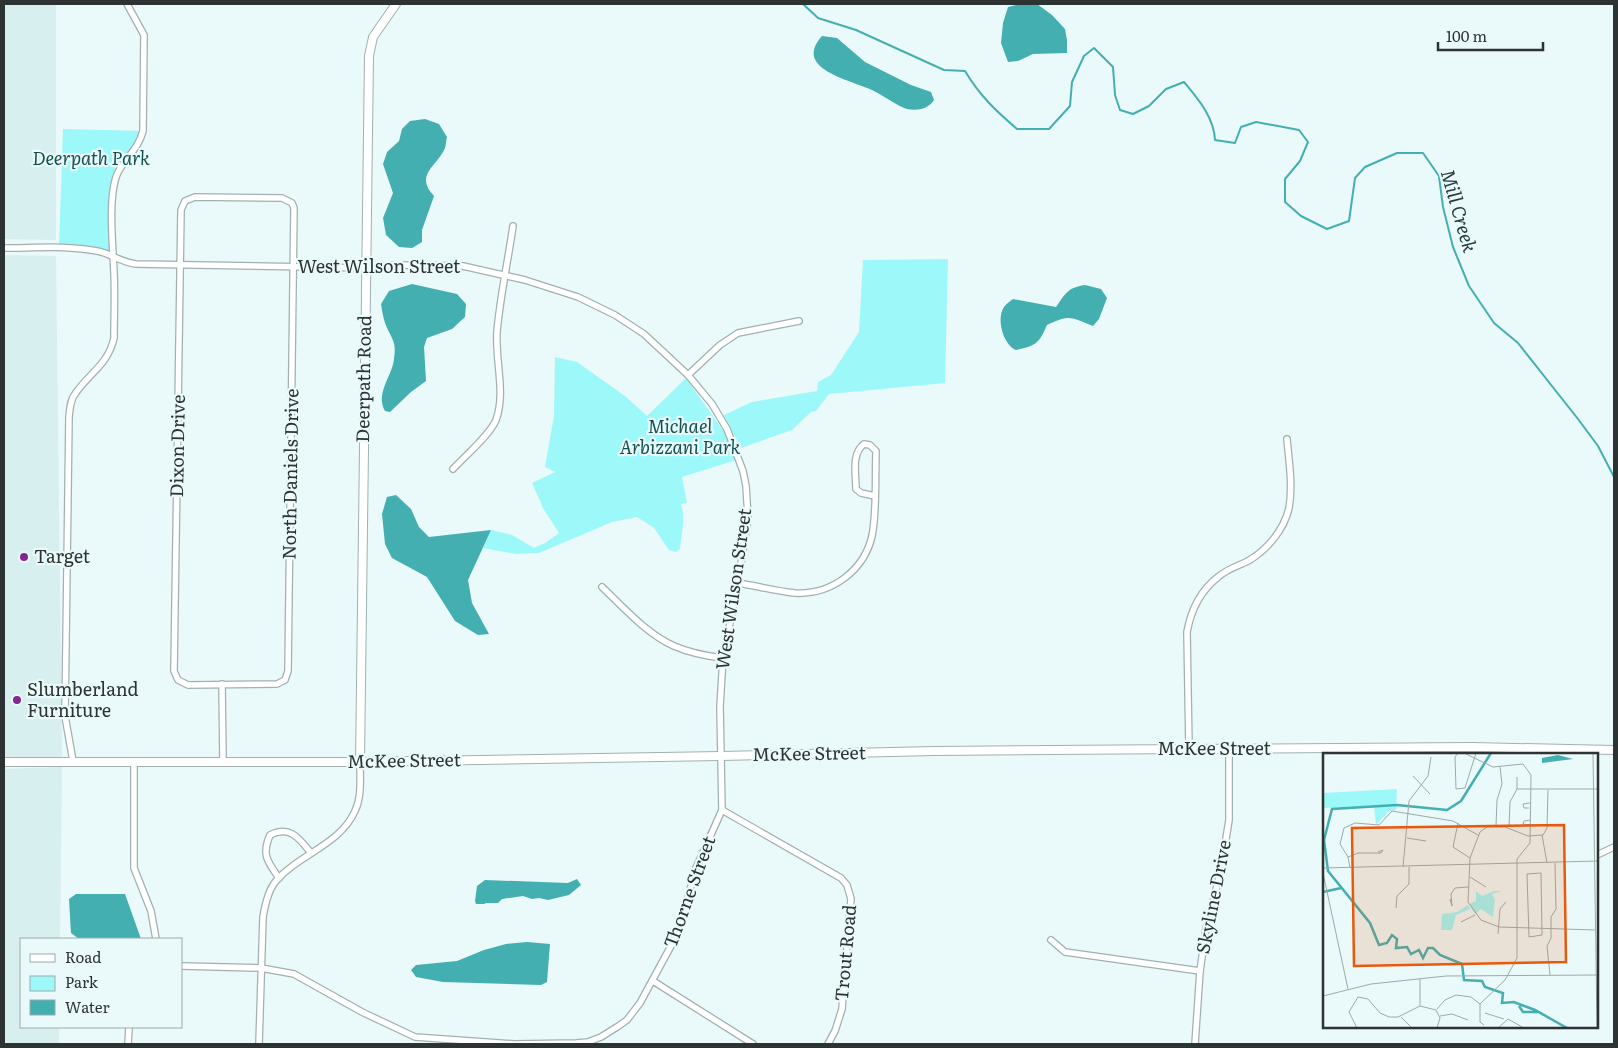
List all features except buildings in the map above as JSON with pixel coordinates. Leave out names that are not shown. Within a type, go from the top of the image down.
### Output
[{"type":"street","points":[[73,761],[65,716],[70,411],[74,394],[103,364],[112,348],[114,338],[113,196],[116,177],[142,138],[144,125],[144,35],[127,4]]},
{"type":"street","name":"Deerpath Road","points":[[360,762],[369,56],[373,37],[396,4]]},
{"type":"street","name":"North Daniels Drive","points":[[181,210],[185,201],[194,197],[282,198],[292,203],[295,213],[288,671],[285,680],[281,683],[222,684]]},
{"type":"street","name":"Dixon Drive","points":[[181,210],[174,671],[178,680],[188,685],[222,684]]},
{"type":"street","points":[[453,469],[492,427],[498,414],[500,388],[497,334],[513,226]]},
{"type":"street","name":"West Wilson Street","points":[[4,248],[86,249],[99,251],[124,263],[136,264],[365,268],[396,265],[463,266],[558,289],[615,314],[644,334],[688,374],[712,404],[727,429],[743,471],[746,486],[748,518],[738,583],[723,658],[720,706],[721,756]]},
{"type":"street","points":[[688,374],[720,345],[738,333],[799,321]]},
{"type":"street","points":[[1189,749],[1186,632],[1189,619],[1202,592],[1217,577],[1255,556],[1271,542],[1282,526],[1291,495],[1287,439]]},
{"type":"street","points":[[738,583],[796,593],[820,591],[839,582],[854,571],[866,555],[872,536],[874,496],[876,451],[870,445],[864,444],[858,449],[856,456],[856,489],[861,493],[874,496]]},
{"type":"street","points":[[602,588],[650,631],[673,646],[695,654],[723,658]]},
{"type":"street","points":[[222,684],[223,762]]},
{"type":"street","name":"McKee Street","points":[[4,762],[360,762],[934,751],[1189,749],[1472,747],[1614,750]]},
{"type":"street","name":"Skyline Drive","points":[[1195,1044],[1200,971],[1206,929],[1221,870],[1229,820],[1229,749]]},
{"type":"street","name":"Thorne Street","points":[[182,966],[261,968],[294,974],[362,1012],[415,1037],[514,1044],[576,1043],[588,1042],[601,1037],[627,1020],[640,1003],[678,933],[696,868],[722,810],[721,756]]},
{"type":"street","points":[[134,762],[134,868],[151,911],[156,938]]},
{"type":"street","points":[[259,1044],[263,917],[266,900],[275,882],[343,830],[355,811],[360,791],[360,762]]},
{"type":"street","name":"Trout Road","points":[[722,810],[841,878],[850,891],[851,909],[842,1009],[828,1044]]},
{"type":"street","points":[[280,878],[267,861],[265,846],[270,835],[279,831],[291,833],[299,838],[311,853]]},
{"type":"street","points":[[1598,855],[1614,847]]},
{"type":"street","points":[[1050,940],[1065,952],[1200,971]]},
{"type":"street","points":[[653,981],[753,1044]]},
{"type":"street","points":[[128,1044],[129,1028]]},
{"type":"street","points":[[415,1037],[415,1044]]},
{"type":"shaded area","points":[[4,4],[56,4],[56,240],[4,239]]},
{"type":"shaded area","points":[[4,255],[56,256],[62,757],[4,757]]},
{"type":"shaded area","points":[[62,767],[60,938],[20,938],[20,1028],[59,1028],[59,1044],[4,1044],[4,769]]},
{"type":"green space","name":"Deerpath Park","points":[[63,129],[143,131],[119,169],[114,186],[113,257],[99,251],[59,248]]},
{"type":"green space","points":[[948,259],[945,383],[829,394],[816,411],[811,412],[792,430],[741,448],[724,415],[752,402],[817,391],[818,382],[831,375],[859,332],[863,260]]},
{"type":"green space","name":"Michael Arbizzani Park","points":[[555,357],[577,362],[625,396],[647,416],[686,378],[724,432],[736,460],[682,477],[687,503],[681,504],[683,526],[680,549],[676,552],[669,550],[654,528],[637,517],[612,522],[539,553],[516,554],[483,548],[491,530],[512,535],[534,548],[559,533],[543,508],[532,483],[555,472],[545,467],[554,416]]},
{"type":"water","points":[[1020,4],[1037,4],[1052,15],[1065,29],[1067,53],[1033,54],[1018,61],[1008,62],[1001,43],[1003,23],[1008,7]]},
{"type":"water","points":[[822,36],[837,38],[865,62],[911,85],[931,92],[934,100],[922,109],[907,109],[872,90],[828,72],[819,65],[814,57],[815,47]]},
{"type":"water","points":[[425,119],[439,124],[447,137],[445,147],[427,176],[428,188],[434,196],[422,230],[422,242],[412,248],[399,247],[386,235],[383,218],[393,193],[383,164],[387,152],[399,141],[402,129],[410,121]]},
{"type":"water","points":[[412,284],[457,294],[466,304],[465,317],[452,329],[427,338],[424,347],[426,381],[390,412],[385,411],[382,398],[393,366],[395,348],[385,323],[381,304],[389,291]]},
{"type":"water","points":[[1085,285],[1101,289],[1107,298],[1099,319],[1093,326],[1075,319],[1060,319],[1047,325],[1036,343],[1016,350],[1011,347],[1004,337],[1001,318],[1004,307],[1013,299],[1056,307],[1068,292]]},
{"type":"water","points":[[396,495],[411,509],[419,527],[429,537],[491,530],[468,580],[472,603],[489,634],[478,635],[455,621],[427,577],[392,558],[385,544],[382,514],[387,497]]},
{"type":"water","points":[[577,879],[581,885],[569,895],[548,900],[532,899],[523,896],[502,899],[498,903],[476,904],[475,901],[477,886],[485,880],[568,883]]},
{"type":"water","points":[[76,894],[125,894],[141,938],[78,938],[71,933],[69,899]]},
{"type":"water","points":[[527,942],[550,944],[547,982],[541,985],[443,982],[416,977],[411,970],[416,965],[457,961],[484,950],[506,944]]},
{"type":"waterway","name":"Mill Creek","points":[[803,4],[818,18],[856,30],[944,70],[965,71],[988,102],[1017,129],[1049,129],[1070,106],[1072,82],[1084,56],[1094,48],[1113,67],[1115,95],[1120,110],[1133,114],[1149,106],[1166,89],[1184,82],[1200,102],[1208,116],[1212,124],[1215,140],[1235,143],[1241,127],[1256,122],[1299,130],[1308,142],[1300,161],[1285,179],[1285,202],[1301,216],[1327,229],[1349,221],[1355,178],[1365,167],[1397,153],[1423,153],[1439,176],[1443,207],[1453,247],[1469,286],[1494,323],[1518,343],[1578,419],[1598,446],[1614,477]]},
{"type":"place","name":"Target","points":[[24,557]]},
{"type":"place","name":"Slumberland Furniture","points":[[17,700]]}]
